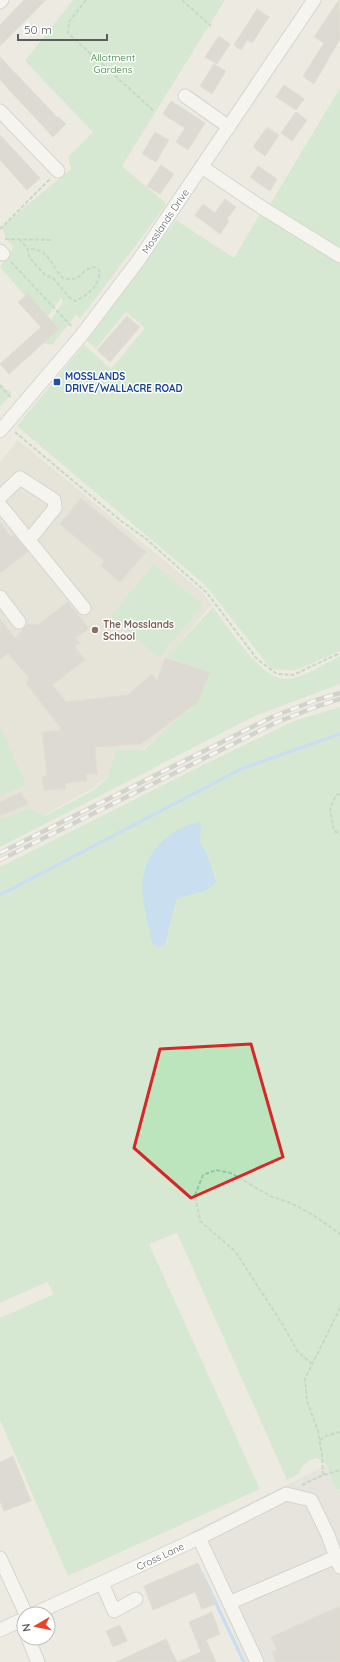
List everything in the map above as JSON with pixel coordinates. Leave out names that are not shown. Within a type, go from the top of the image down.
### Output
[{"type":"street","name":"Mosslands Drive","points":[[3,428],[81,336],[138,261],[314,0]]},
{"type":"street","points":[[185,96],[229,127]]},
{"type":"street","points":[[0,111],[58,171]]},
{"type":"street","points":[[202,167],[261,207],[340,256]]},
{"type":"street","points":[[0,497],[20,478],[54,500],[55,508],[29,540]]},
{"type":"street","points":[[0,504],[84,608]]},
{"type":"street","points":[[0,597],[19,622]]},
{"type":"street","points":[[229,1602],[304,1572],[339,1560],[311,1500],[286,1494]]},
{"type":"street","name":"Cross Lane","points":[[52,1606],[199,1538],[286,1494]]},
{"type":"street","points":[[199,1538],[257,1662]]},
{"type":"street","points":[[0,1558],[18,1606]]},
{"type":"street","points":[[102,1583],[114,1611],[136,1599]]},
{"type":"street","points":[[0,1630],[16,1624]]},
{"type":"street","points":[[31,1646],[38,1662]]},
{"type":"path","points":[[86,0],[69,22],[68,33],[155,112]]},
{"type":"path","points":[[182,0],[211,26]]},
{"type":"path","points":[[0,229],[58,171]]},
{"type":"path","points":[[19,239],[28,249],[29,257],[45,275],[53,278],[69,297],[75,301],[83,298],[97,284],[100,277],[99,270],[94,267],[90,267],[77,278],[71,280],[63,278],[44,252],[37,248],[28,249]]},
{"type":"path","points":[[0,240],[52,240]]},
{"type":"path","points":[[1,253],[81,336]]},
{"type":"path","points":[[0,385],[19,409]]},
{"type":"path","points":[[3,428],[145,538],[207,593],[257,659],[278,674],[293,676],[340,653]]},
{"type":"path","points":[[340,794],[336,795],[330,809],[334,830],[340,834]]},
{"type":"path","points":[[312,1364],[298,1352],[283,1325],[235,1251],[200,1221],[195,1195],[203,1175],[216,1170],[231,1173],[270,1196],[291,1203],[313,1215],[340,1234]]},
{"type":"path","points":[[323,1476],[320,1440],[307,1401],[305,1379],[340,1308]]},
{"type":"path","points":[[320,1440],[326,1436],[340,1432]]},
{"type":"path","points":[[286,1494],[323,1476],[340,1470]]},
{"type":"highlighted area","points":[[251,1044],[283,1157],[191,1198],[134,1148],[160,1049]]},
{"type":"shaded area","name":"The Mosslands School","points":[[18,440],[200,590],[212,604],[169,655],[211,670],[198,706],[93,788],[39,818],[0,832],[0,462]]},
{"type":"shaded area","points":[[327,1465],[336,1490],[340,1489],[340,1662],[247,1662],[189,1533]]},
{"type":"green space","name":"Allotment Gardens","points":[[73,0],[225,0],[122,166],[167,204],[80,319],[76,315],[52,345],[43,343],[59,329],[51,320],[63,301],[61,298],[48,316],[28,294],[25,296],[0,267],[13,247],[6,239],[2,226],[71,169],[68,157],[93,132],[25,61]]},
{"type":"green space","points":[[340,88],[340,250],[269,206]]},
{"type":"green space","points":[[261,212],[340,262],[340,651],[294,671],[271,669],[206,586],[17,426],[84,345],[111,369],[145,328],[126,312],[96,349],[87,341],[176,220],[234,258]]},
{"type":"green space","points":[[0,385],[12,393],[0,407]]},
{"type":"green space","points":[[154,564],[203,605],[159,658],[111,616]]},
{"type":"green space","points":[[213,607],[245,650],[266,671],[276,677],[286,679],[293,678],[314,670],[340,656],[340,684],[255,716],[0,847],[0,819],[30,808],[45,816],[94,790],[108,777],[116,750],[144,750],[200,699],[209,672],[167,656]]},
{"type":"green space","points":[[340,707],[340,1489],[336,1490],[327,1465],[317,1458],[306,1463],[299,1474],[287,1480],[177,1233],[149,1244],[260,1489],[68,1576],[0,1420],[0,1318],[54,1294],[47,1282],[0,1303],[0,867],[294,721]]},
{"type":"green space","points":[[0,725],[26,785],[0,796]]},
{"type":"water","points":[[198,822],[201,823],[200,842],[207,854],[216,882],[207,890],[176,900],[165,944],[159,947],[155,946],[151,940],[144,902],[142,884],[144,871],[155,849],[163,840],[185,826]]},
{"type":"building","points":[[24,0],[46,0],[0,46],[0,25]]},
{"type":"building","points":[[339,0],[340,39],[314,84],[303,76],[324,43],[314,37]]},
{"type":"building","points":[[257,9],[269,17],[252,43],[247,40],[241,50],[234,45]]},
{"type":"building","points":[[219,36],[230,44],[217,64],[205,57]]},
{"type":"building","points":[[0,57],[58,118],[59,117],[66,124],[53,137],[0,80]]},
{"type":"building","points":[[214,64],[226,71],[212,94],[200,86]]},
{"type":"building","points":[[284,85],[304,99],[296,110],[276,97]]},
{"type":"building","points":[[171,101],[205,123],[188,150],[176,142],[185,128],[163,114]]},
{"type":"building","points":[[296,112],[307,120],[292,141],[281,133]]},
{"type":"building","points":[[267,127],[279,135],[265,156],[253,147]]},
{"type":"building","points":[[155,132],[169,140],[156,162],[142,154]]},
{"type":"building","points":[[0,135],[40,178],[27,190],[0,160]]},
{"type":"building","points":[[161,165],[174,174],[160,194],[147,186]]},
{"type":"building","points":[[258,166],[277,179],[270,191],[250,177]]},
{"type":"building","points":[[225,199],[236,207],[227,219],[229,221],[220,234],[195,215],[203,204],[215,213]]},
{"type":"building","points":[[28,294],[59,329],[9,374],[0,364],[41,327],[18,302]]},
{"type":"building","points":[[127,316],[140,327],[110,362],[97,350]]},
{"type":"building","points":[[81,498],[146,552],[120,582],[101,566],[104,561],[60,524]]},
{"type":"building","points":[[0,522],[11,537],[14,535],[28,552],[0,573]]},
{"type":"building","points":[[68,602],[89,629],[75,638],[80,643],[75,647],[85,660],[52,685],[66,702],[128,695],[152,674],[157,682],[165,658],[210,672],[198,702],[141,744],[95,747],[97,774],[86,774],[87,781],[65,783],[66,789],[44,790],[42,776],[47,776],[42,732],[62,730],[26,683],[29,678],[8,653],[0,659],[0,619],[15,638],[28,624],[38,625]]},
{"type":"building","points":[[21,792],[28,804],[0,816],[0,802]]},
{"type":"building","points":[[13,1456],[31,1501],[4,1511],[0,1501],[0,1462]]},
{"type":"building","points":[[198,1563],[215,1604],[202,1609],[195,1592],[153,1610],[144,1586]]},
{"type":"building","points":[[340,1606],[340,1662],[276,1662],[272,1652],[277,1650],[271,1637]]},
{"type":"building","points":[[212,1612],[220,1634],[206,1640],[216,1662],[178,1662],[201,1652],[189,1622]]},
{"type":"building","points":[[120,1625],[127,1641],[113,1647],[106,1631]]},
{"type":"building","points":[[166,1639],[177,1662],[116,1662]]},
{"type":"waterway","points":[[0,895],[241,769],[340,734]]},
{"type":"waterway","points":[[202,1574],[244,1662]]},
{"type":"railway","points":[[0,853],[272,717],[316,700],[340,693]]},
{"type":"railway","points":[[0,860],[275,723],[340,699]]},
{"type":"place","name":"MOSSLANDS DRIVE/WALLACRE ROAD","points":[[57,382]]},
{"type":"place","name":"The Mosslands School","points":[[95,630]]}]
